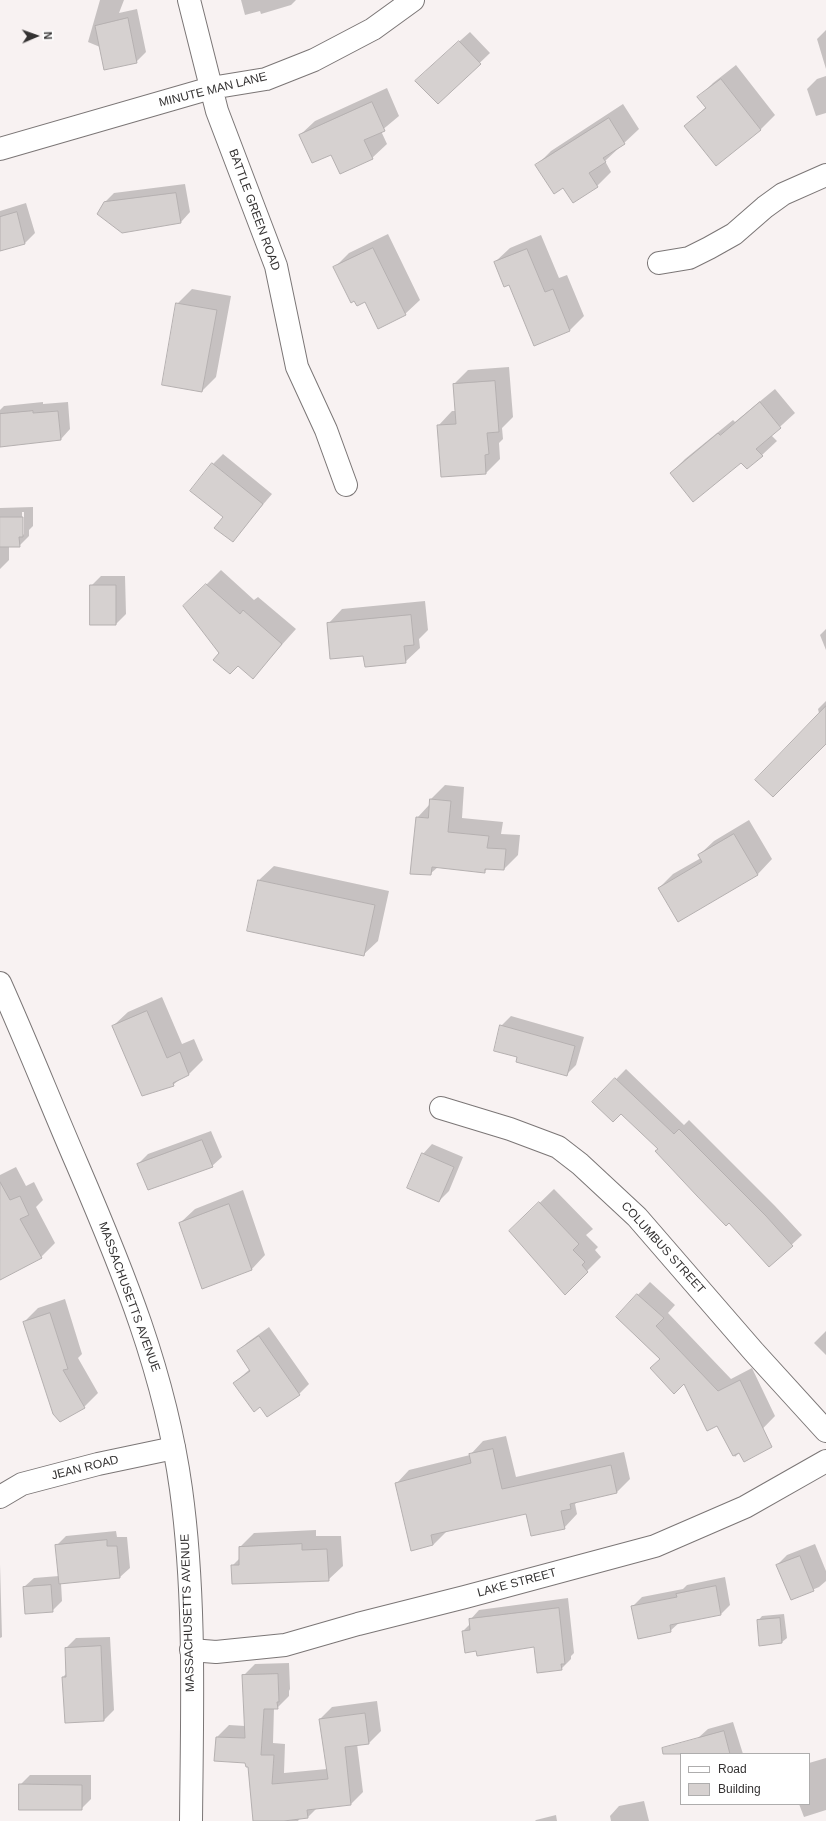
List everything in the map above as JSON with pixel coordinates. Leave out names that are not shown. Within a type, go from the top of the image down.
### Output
[{"type":"street","name":"BATTLE GREEN ROAD","points":[[189,0],[218,111],[276,266],[297,367],[326,430],[346,486]]},
{"type":"street","name":"MINUTE MAN LANE","points":[[0,149],[211,88],[266,79],[314,60],[373,28],[413,0]]},
{"type":"street","points":[[659,263],[689,258],[710,248],[734,234],[765,207],[784,194],[826,175]]},
{"type":"street","name":"MASSACHUSETTS AVENUE","points":[[0,983],[30,1048],[76,1163],[103,1224],[148,1343],[161,1387],[181,1489],[189,1576],[191,1650],[191,1821]]},
{"type":"street","name":"COLUMBUS STREET","points":[[441,1108],[558,1147],[580,1164],[637,1217],[754,1352],[826,1431]]},
{"type":"street","name":"JEAN ROAD","points":[[0,1497],[22,1484],[98,1464],[174,1448]]},
{"type":"street","name":"LAKE STREET","points":[[191,1650],[216,1652],[286,1645],[358,1624],[655,1546],[744,1507],[826,1461]]},
{"type":"building","points":[[128,18],[137,63],[104,70],[95,26]]},
{"type":"building","points":[[459,41],[481,64],[438,104],[415,81]]},
{"type":"building","points":[[721,79],[761,130],[716,166],[684,126],[706,108],[697,97]]},
{"type":"building","points":[[372,102],[385,131],[364,140],[373,159],[340,174],[331,155],[312,163],[299,135]]},
{"type":"building","points":[[609,118],[625,144],[603,158],[606,162],[589,173],[598,187],[573,203],[563,188],[554,194],[535,165]]},
{"type":"building","points":[[176,193],[181,223],[122,233],[97,214],[104,202]]},
{"type":"building","points":[[17,212],[25,244],[0,251],[0,217]]},
{"type":"building","points":[[373,248],[406,315],[378,329],[365,302],[357,306],[354,301],[351,303],[333,267]]},
{"type":"building","points":[[527,249],[545,292],[553,289],[570,331],[534,346],[509,285],[504,287],[494,262]]},
{"type":"building","points":[[176,303],[217,310],[202,392],[162,385]]},
{"type":"building","points":[[495,381],[499,432],[487,433],[489,454],[485,455],[486,474],[441,477],[437,425],[456,424],[453,384]]},
{"type":"building","points":[[760,402],[781,428],[756,449],[763,456],[747,469],[741,463],[693,502],[670,473],[718,433],[720,435]]},
{"type":"building","points":[[33,411],[33,413],[58,411],[61,440],[0,447],[0,414]]},
{"type":"building","points":[[212,463],[263,504],[233,542],[214,528],[223,517],[190,491]]},
{"type":"building","points":[[0,517],[23,517],[23,537],[19,537],[20,547],[0,547]]},
{"type":"building","points":[[206,584],[240,614],[243,610],[282,644],[253,679],[238,666],[230,674],[213,660],[219,653],[183,606]]},
{"type":"building","points":[[90,585],[116,585],[116,625],[90,625]]},
{"type":"building","points":[[411,615],[414,645],[404,646],[406,663],[365,667],[363,656],[330,659],[327,623]]},
{"type":"building","points":[[826,706],[826,744],[773,797],[755,780]]},
{"type":"building","points":[[430,799],[451,801],[448,832],[489,836],[487,848],[506,849],[504,870],[485,869],[485,873],[432,867],[431,875],[410,874],[416,817],[428,818]]},
{"type":"building","points":[[734,834],[758,875],[678,922],[658,888],[702,862],[698,855]]},
{"type":"building","points":[[258,880],[375,905],[364,956],[247,931]]},
{"type":"building","points":[[147,1011],[167,1058],[180,1052],[189,1075],[173,1083],[174,1086],[142,1096],[112,1026]]},
{"type":"building","points":[[500,1025],[575,1046],[567,1076],[516,1062],[517,1057],[494,1051]]},
{"type":"building","points":[[615,1078],[674,1134],[679,1129],[766,1216],[793,1246],[769,1267],[729,1223],[726,1226],[655,1151],[658,1149],[621,1114],[613,1122],[592,1102]]},
{"type":"building","points":[[202,1140],[213,1167],[148,1190],[137,1164]]},
{"type":"building","points":[[422,1153],[454,1167],[439,1202],[407,1188]]},
{"type":"building","points":[[0,1182],[10,1200],[20,1196],[29,1215],[20,1219],[42,1258],[0,1280]]},
{"type":"building","points":[[539,1202],[579,1244],[573,1250],[585,1262],[582,1265],[588,1272],[565,1295],[509,1231]]},
{"type":"building","points":[[229,1204],[252,1270],[202,1289],[179,1223]]},
{"type":"building","points":[[637,1294],[664,1318],[656,1326],[718,1391],[740,1380],[772,1447],[744,1462],[739,1453],[733,1456],[717,1426],[707,1431],[684,1384],[674,1394],[650,1368],[660,1359],[616,1317]]},
{"type":"building","points":[[50,1313],[68,1369],[63,1370],[85,1408],[60,1422],[53,1414],[23,1322]]},
{"type":"building","points":[[259,1336],[300,1395],[267,1417],[260,1407],[254,1412],[233,1383],[250,1371],[237,1351]]},
{"type":"building","points":[[493,1449],[502,1489],[611,1465],[617,1493],[570,1504],[571,1509],[561,1511],[565,1529],[531,1536],[526,1514],[431,1535],[433,1545],[411,1551],[395,1483],[471,1463],[469,1454]]},
{"type":"building","points":[[107,1540],[107,1546],[117,1546],[120,1578],[59,1584],[55,1545]]},
{"type":"building","points":[[302,1544],[302,1550],[327,1549],[329,1581],[232,1584],[231,1565],[239,1565],[239,1547]]},
{"type":"building","points":[[800,1556],[814,1591],[791,1600],[776,1565]]},
{"type":"building","points":[[51,1585],[53,1612],[25,1614],[23,1587]]},
{"type":"building","points":[[716,1586],[721,1615],[670,1625],[671,1632],[638,1639],[631,1606],[677,1597],[676,1594]]},
{"type":"building","points":[[559,1608],[565,1664],[561,1664],[562,1670],[537,1673],[534,1647],[477,1656],[476,1651],[465,1653],[462,1631],[470,1630],[469,1619]]},
{"type":"building","points":[[780,1618],[782,1643],[759,1646],[757,1620]]},
{"type":"building","points":[[101,1646],[104,1721],[65,1723],[62,1677],[66,1677],[65,1648]]},
{"type":"building","points":[[278,1674],[278,1709],[264,1709],[261,1755],[274,1755],[272,1784],[328,1779],[319,1719],[365,1713],[369,1744],[345,1747],[351,1805],[307,1810],[308,1818],[284,1821],[253,1821],[248,1767],[246,1767],[245,1763],[214,1761],[216,1737],[245,1738],[242,1675]]},
{"type":"building","points":[[724,1731],[730,1753],[663,1754],[662,1748]]},
{"type":"building","points":[[19,1784],[82,1785],[82,1810],[19,1810]]}]
